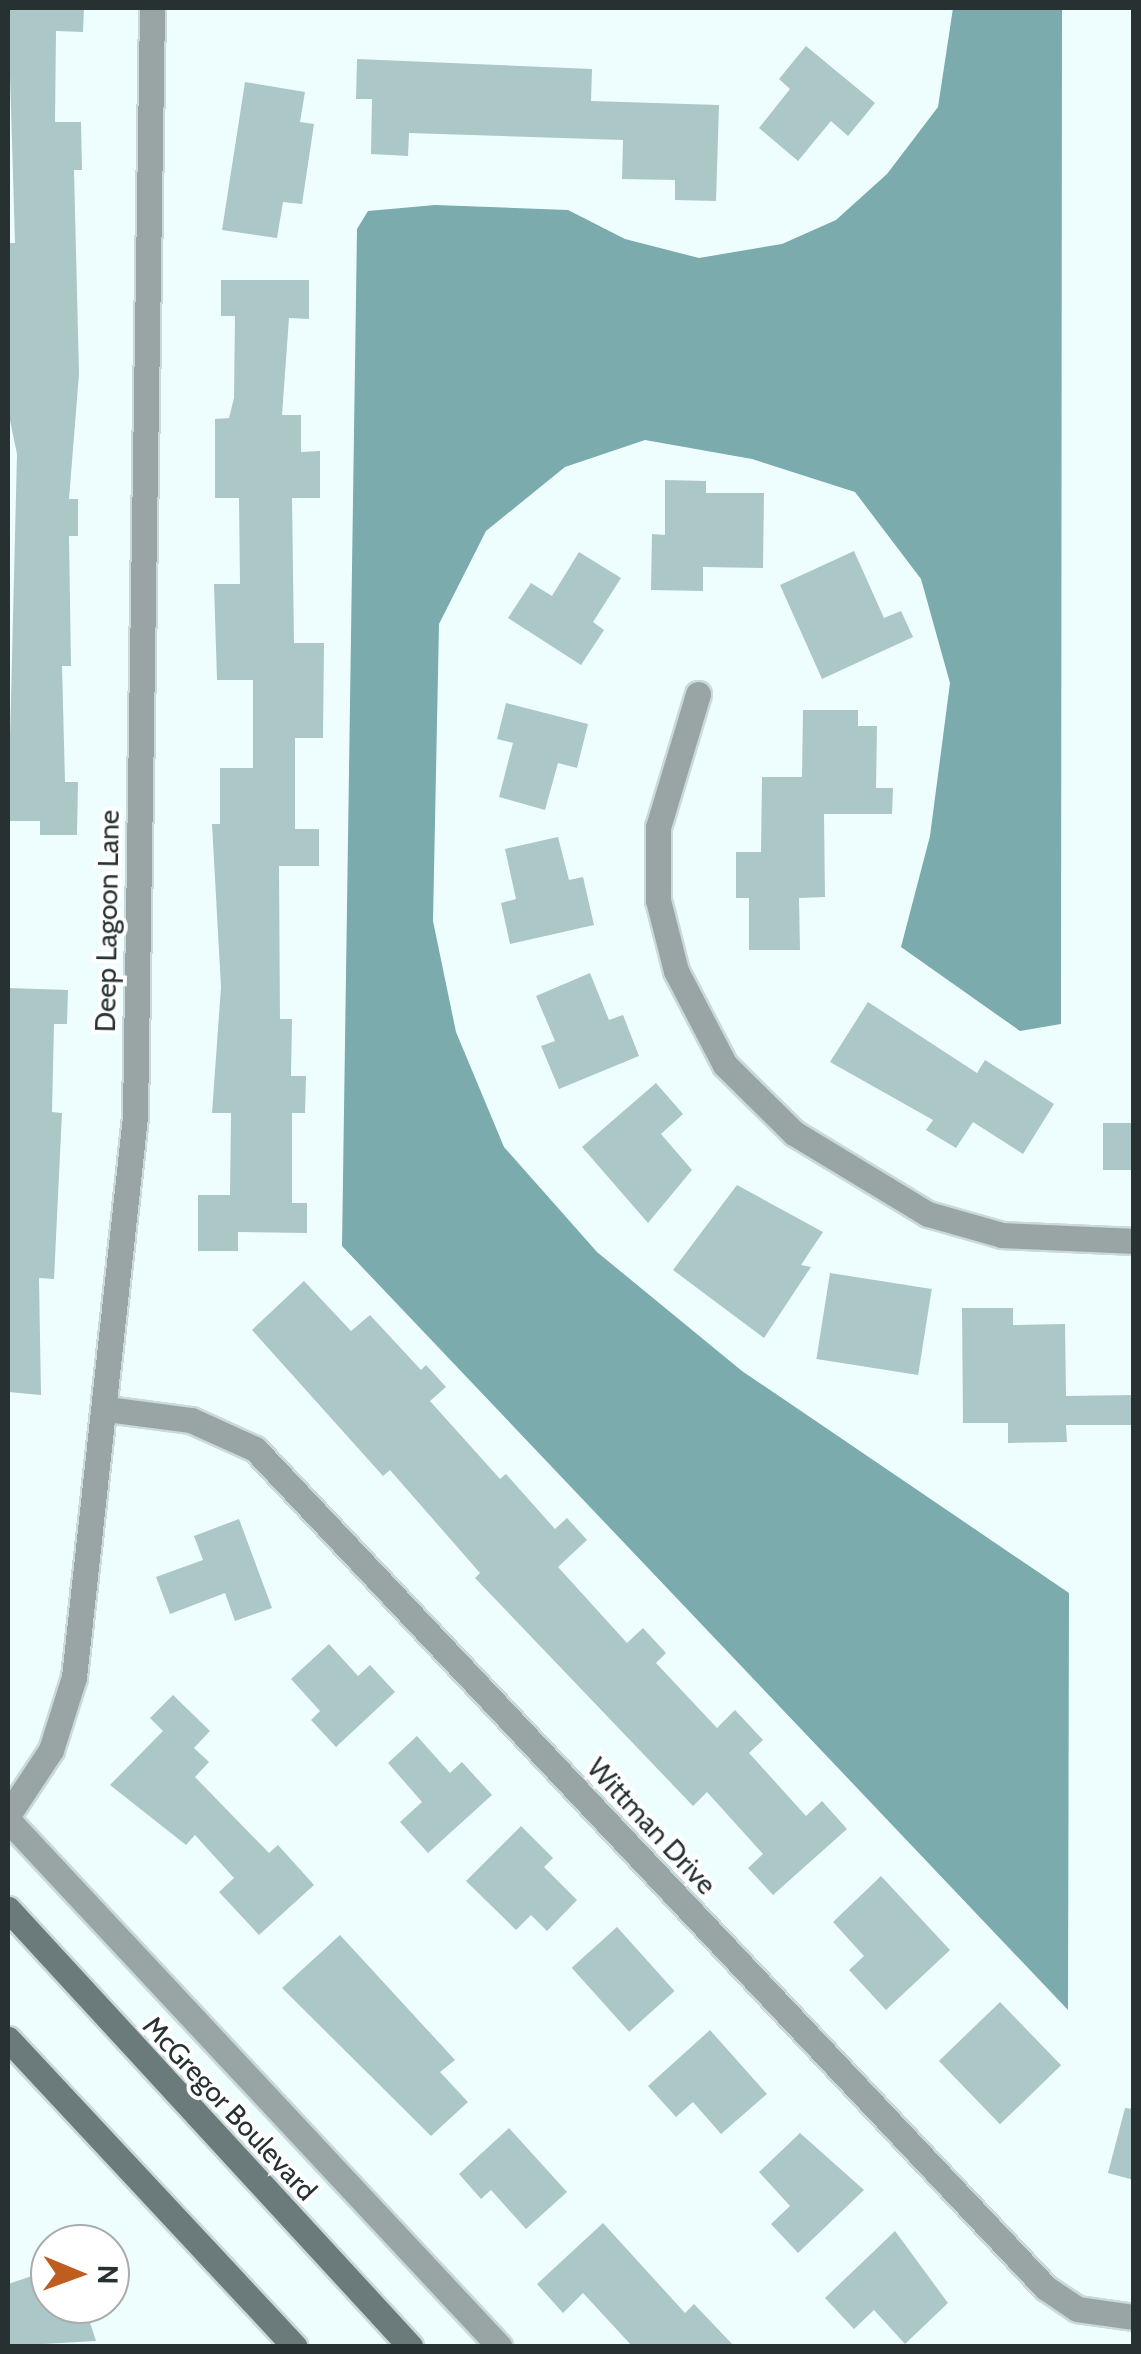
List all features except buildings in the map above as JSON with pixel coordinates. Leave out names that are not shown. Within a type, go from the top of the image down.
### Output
[{"type":"main road","name":"McGregor Boulevard","points":[[8,1909],[410,2346]]},
{"type":"main road","points":[[8,2039],[294,2346]]},
{"type":"street","name":"Deep Lagoon Lane","points":[[8,1817],[65,1717],[108,1408],[135,1116],[152,8]]},
{"type":"street","points":[[698,694],[658,826],[658,900],[682,986],[725,1065],[794,1133],[928,1214],[1002,1236],[1134,1241]]},
{"type":"street","name":"Wittman Drive","points":[[108,1408],[191,1420],[255,1449],[1046,2288],[1076,2309],[1134,2317]]},
{"type":"street","points":[[8,1817],[499,2346]]},
{"type":"water","points":[[953,8],[1062,8],[1061,1024],[1020,1031],[901,947],[930,836],[950,683],[921,579],[855,492],[752,459],[645,440],[565,467],[486,531],[439,624],[433,921],[456,1032],[504,1147],[597,1252],[742,1371],[1069,1593],[1068,2010],[342,1246],[357,229],[368,211],[435,205],[568,210],[625,239],[699,258],[782,244],[836,220],[887,174],[938,107]]}]
